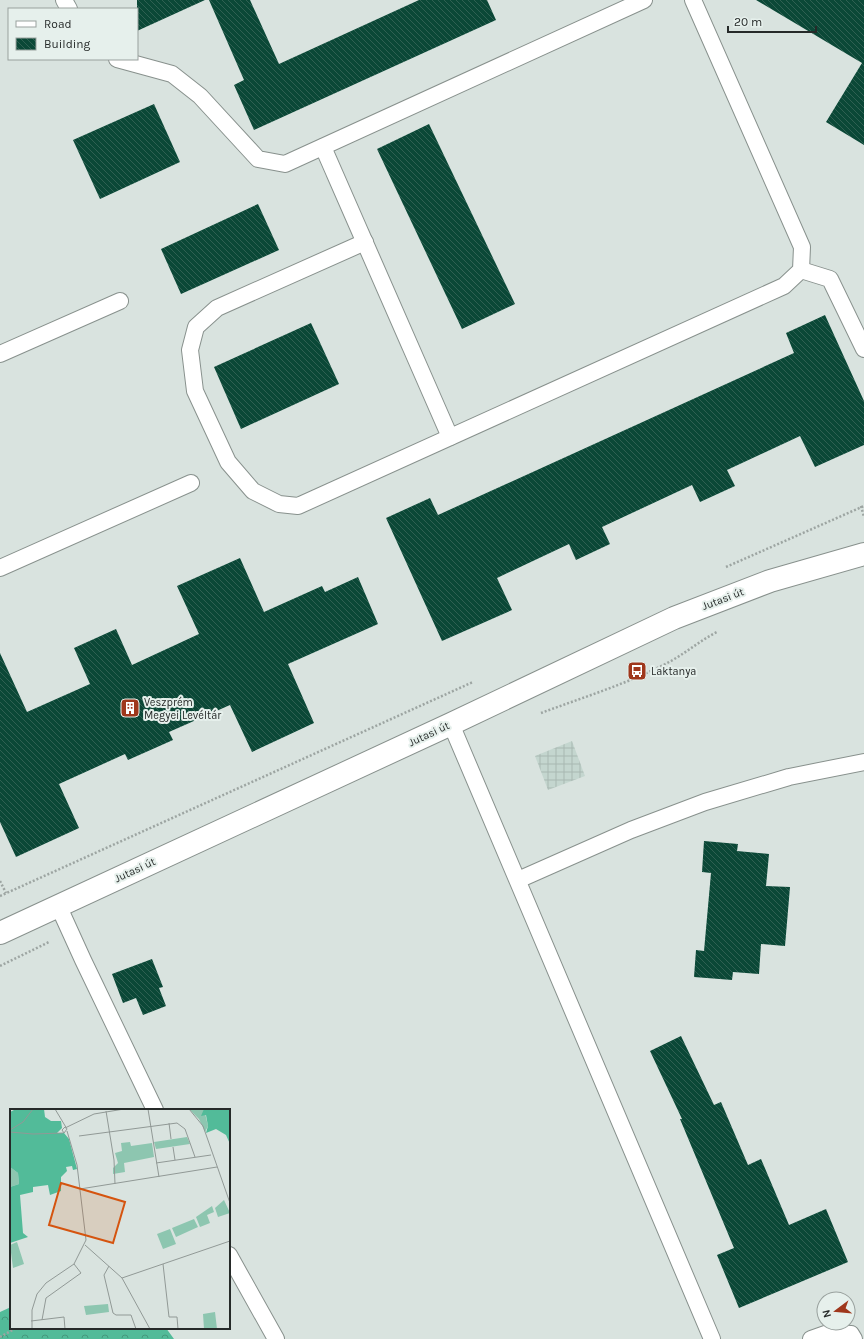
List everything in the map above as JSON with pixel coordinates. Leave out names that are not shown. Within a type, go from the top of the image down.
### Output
[{"type":"street","name":"Jutasi út","points":[[0,933],[451,724],[674,618],[770,581],[864,554]]},
{"type":"lane","points":[[121,60],[172,74],[200,96],[258,159],[285,164],[644,0]]},
{"type":"lane","points":[[365,242],[217,308],[196,327],[190,350],[195,391],[228,462],[253,491],[279,504],[298,506],[784,286],[801,270],[802,247],[693,0]]},
{"type":"lane","points":[[323,147],[450,437]]},
{"type":"lane","points":[[801,270],[830,279],[864,349]]},
{"type":"lane","points":[[0,354],[120,301]]},
{"type":"lane","points":[[0,568],[191,483]]},
{"type":"lane","points":[[451,724],[712,1339]]},
{"type":"lane","points":[[518,880],[631,830],[705,802],[789,777],[864,762]]},
{"type":"lane","points":[[58,905],[155,1109]]},
{"type":"lane","points":[[230,1257],[276,1339]]},
{"type":"lane","points":[[811,1339],[828,1333],[851,1334],[854,1339]]},
{"type":"path","points":[[723,569],[863,506],[864,517]]},
{"type":"path","points":[[536,715],[641,675],[672,660],[701,640],[722,629]]},
{"type":"path","points":[[0,896],[477,680]]},
{"type":"path","points":[[0,881],[6,893]]},
{"type":"path","points":[[0,966],[71,932]]},
{"type":"path","points":[[0,1337],[14,1329]]},
{"type":"shaded area","points":[[572,741],[585,776],[548,790],[535,756]]},
{"type":"green space","points":[[10,1307],[10,1329],[167,1329],[174,1339],[0,1339],[0,1312]]},
{"type":"building","points":[[137,0],[205,0],[138,31]]},
{"type":"building","points":[[209,0],[250,0],[279,64],[419,0],[487,0],[496,20],[254,130],[234,85],[244,80]]},
{"type":"building","points":[[756,0],[864,0],[864,145],[826,122],[862,63]]},
{"type":"building","points":[[154,104],[180,162],[100,199],[73,140]]},
{"type":"building","points":[[429,124],[515,304],[462,329],[377,149]]},
{"type":"building","points":[[258,204],[279,250],[181,294],[161,249]]},
{"type":"building","points":[[825,315],[864,401],[864,445],[815,467],[800,436],[727,470],[735,486],[700,502],[692,485],[602,527],[610,544],[576,560],[569,544],[497,578],[512,610],[442,641],[386,518],[430,498],[438,515],[794,353],[786,333]]},
{"type":"building","points":[[311,323],[339,384],[241,429],[214,367]]},
{"type":"building","name":"Veszprém Megyei Levéltár","points":[[240,558],[264,612],[322,586],[325,592],[358,577],[378,624],[288,664],[314,723],[252,752],[230,705],[169,732],[173,740],[128,760],[125,754],[59,784],[79,828],[16,857],[0,822],[0,653],[27,712],[90,684],[74,648],[116,629],[132,665],[199,634],[177,586]]},
{"type":"building","points":[[704,841],[738,844],[737,851],[769,854],[766,886],[790,887],[785,946],[761,944],[759,974],[733,972],[732,980],[694,977],[696,950],[704,951],[711,873],[702,872]]},
{"type":"building","points":[[152,959],[163,987],[159,988],[166,1006],[143,1015],[136,998],[123,1003],[112,974]]},
{"type":"building","points":[[681,1036],[714,1105],[721,1102],[748,1165],[761,1159],[789,1225],[826,1209],[848,1262],[739,1308],[717,1255],[734,1248],[680,1119],[682,1119],[650,1051]]},
{"type":"place","name":"Laktanya","points":[[637,671]]},
{"type":"place","name":"Veszprém Megyei Levéltár","points":[[130,708]]}]
